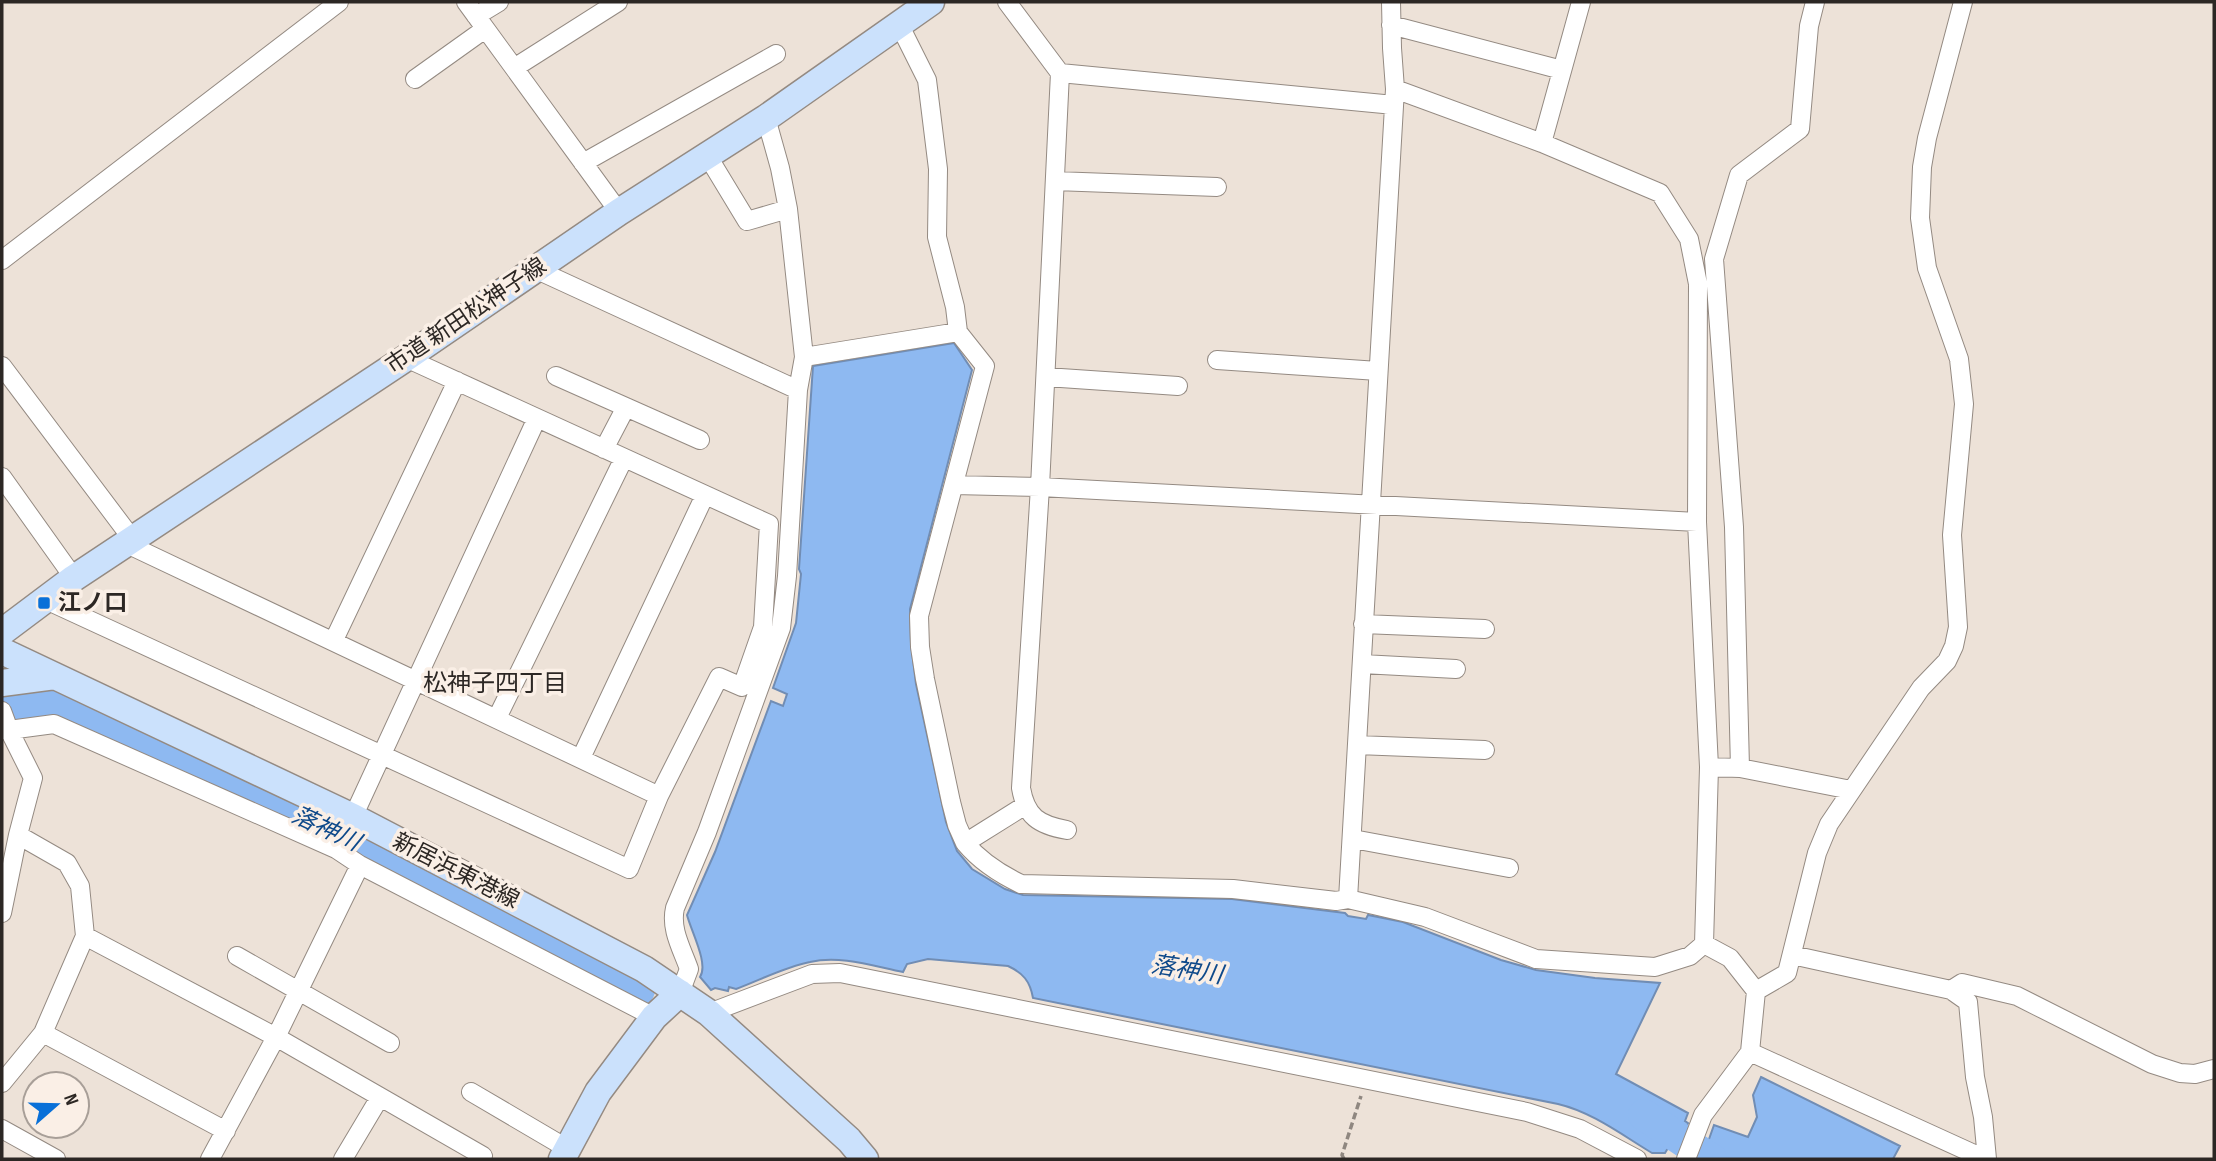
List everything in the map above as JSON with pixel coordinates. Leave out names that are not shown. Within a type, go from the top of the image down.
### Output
[{"type":"street","points":[[2,260],[339,2]]},
{"type":"street","points":[[415,79],[476,15],[499,2]]},
{"type":"street","points":[[514,68],[618,2]]},
{"type":"street","name":"市道 新田松神子線","points":[[2,632],[74,578],[406,358],[619,212],[766,118],[931,2]]},
{"type":"street","points":[[1007,2],[1060,73],[1046,377],[1021,788],[1024,806],[1047,826],[1067,830]]},
{"type":"street","points":[[1348,899],[1395,97],[1391,2]]},
{"type":"street","points":[[1542,143],[1581,2]]},
{"type":"street","points":[[1740,768],[1734,527],[1714,259],[1739,175],[1800,128],[1809,26],[1815,2]]},
{"type":"street","points":[[1756,990],[1787,973],[1817,853],[1829,824],[1922,688],[1947,661],[1958,627],[1952,535],[1964,404],[1959,359],[1927,268],[1920,218],[1922,167],[1927,138],[1963,2]]},
{"type":"street","points":[[476,15],[619,212]]},
{"type":"street","points":[[899,24],[927,80],[938,169],[937,237],[955,307],[958,332],[985,366],[931,562],[919,616],[925,679],[951,803],[965,843],[974,854],[1021,884],[1233,888],[1336,901],[1348,899],[1425,917],[1536,959],[1655,967],[1690,956],[1704,944],[1709,767],[1697,522],[1698,284],[1689,239],[1660,193],[1542,143],[1395,97],[1060,73]]},
{"type":"street","points":[[1391,25],[1562,70]]},
{"type":"street","points":[[583,163],[776,54]]},
{"type":"street","points":[[471,1092],[565,1154],[598,1092],[654,1017],[680,993],[689,969],[674,929],[675,908],[781,628],[787,576],[798,390],[804,357],[788,209],[766,118]]},
{"type":"street","points":[[707,155],[747,221],[788,209]]},
{"type":"street","points":[[1055,181],[1217,187]]},
{"type":"street","points":[[535,269],[798,390]]},
{"type":"street","points":[[804,357],[958,332]]},
{"type":"street","points":[[46,600],[629,869],[659,796],[719,677],[742,687],[763,627],[769,524],[406,358]]},
{"type":"street","points":[[1217,360],[1378,371]]},
{"type":"street","points":[[2,366],[130,542],[659,796]]},
{"type":"street","points":[[556,376],[700,440]]},
{"type":"street","points":[[1046,377],[1178,386]]},
{"type":"street","points":[[334,640],[457,382]]},
{"type":"street","points":[[604,449],[626,407]]},
{"type":"street","points":[[353,817],[537,418]]},
{"type":"street","points":[[496,718],[624,458]]},
{"type":"street","points":[[2,477],[74,578]]},
{"type":"street","points":[[954,485],[1040,487],[1697,522]]},
{"type":"street","points":[[581,758],[705,495]]},
{"type":"street","points":[[1363,624],[1486,629]]},
{"type":"street","name":"新居浜東港線","points":[[2,651],[353,817],[644,969],[709,1013],[849,1140],[864,1159]]},
{"type":"street","points":[[1362,664],[1455,669]]},
{"type":"street","points":[[2,683],[56,676]]},
{"type":"street","points":[[2,913],[33,778],[5,723],[54,724],[336,849],[360,865],[654,1017]]},
{"type":"street","points":[[1357,745],[1485,750]]},
{"type":"street","points":[[1709,767],[1740,768],[1851,790]]},
{"type":"street","points":[[965,843],[1024,806]]},
{"type":"street","points":[[2,1083],[43,1033],[85,936],[80,886],[67,863],[18,835]]},
{"type":"street","points":[[1353,839],[1509,868]]},
{"type":"street","points":[[210,1159],[276,1037],[360,865]]},
{"type":"street","points":[[85,936],[276,1037],[483,1156],[481,1159]]},
{"type":"street","points":[[1686,1159],[1703,1115],[1750,1052],[1756,990],[1730,958],[1704,944]]},
{"type":"street","points":[[1750,1052],[1986,1159],[1968,1002],[1951,990],[1792,955]]},
{"type":"street","points":[[237,956],[390,1043]]},
{"type":"street","points":[[709,1013],[812,974],[839,973],[1527,1112],[1580,1129],[1637,1159]]},
{"type":"street","points":[[1951,990],[1962,983],[2017,996],[2152,1064],[2180,1073],[2195,1074],[2214,1069]]},
{"type":"street","points":[[43,1033],[226,1130]]},
{"type":"street","points":[[343,1159],[380,1097]]},
{"type":"street","points":[[2,1129],[56,1159]]},
{"type":"path","points":[[1344,1159],[1342,1155],[1360,1096],[1373,1095]]},
{"type":"water","points":[[954,343],[972,370],[910,609],[911,643],[916,684],[946,822],[957,851],[972,869],[1005,889],[1023,895],[1232,899],[1345,913],[1366,919],[1368,915],[1403,922],[1501,960],[1536,970],[1660,983],[1616,1074],[1688,1113],[1685,1121],[1688,1123],[1675,1151],[1668,1148],[1665,1153],[1652,1153],[1595,1118],[1558,1104],[1033,998],[1025,978],[1008,966],[928,959],[907,964],[903,972],[856,962],[821,960],[791,967],[736,989],[729,987],[728,991],[715,988],[711,990],[700,977],[701,956],[687,915],[715,852],[771,701],[783,706],[787,694],[773,688],[796,623],[813,366]]},
{"type":"water","points":[[1761,1077],[1900,1146],[1893,1159],[1702,1159],[1714,1125],[1748,1137],[1757,1117],[1753,1095]]},
{"type":"waterway","name":"落神川","points":[[2,713],[52,704],[364,846],[639,990]]},
{"type":"waterway","name":"落神川","points":[[1644,1115],[1711,1159]]},
{"type":"place","name":"江ノ口","points":[[44,603]]},
{"type":"district","name":"松神子四丁目","points":[[495,683]]}]
